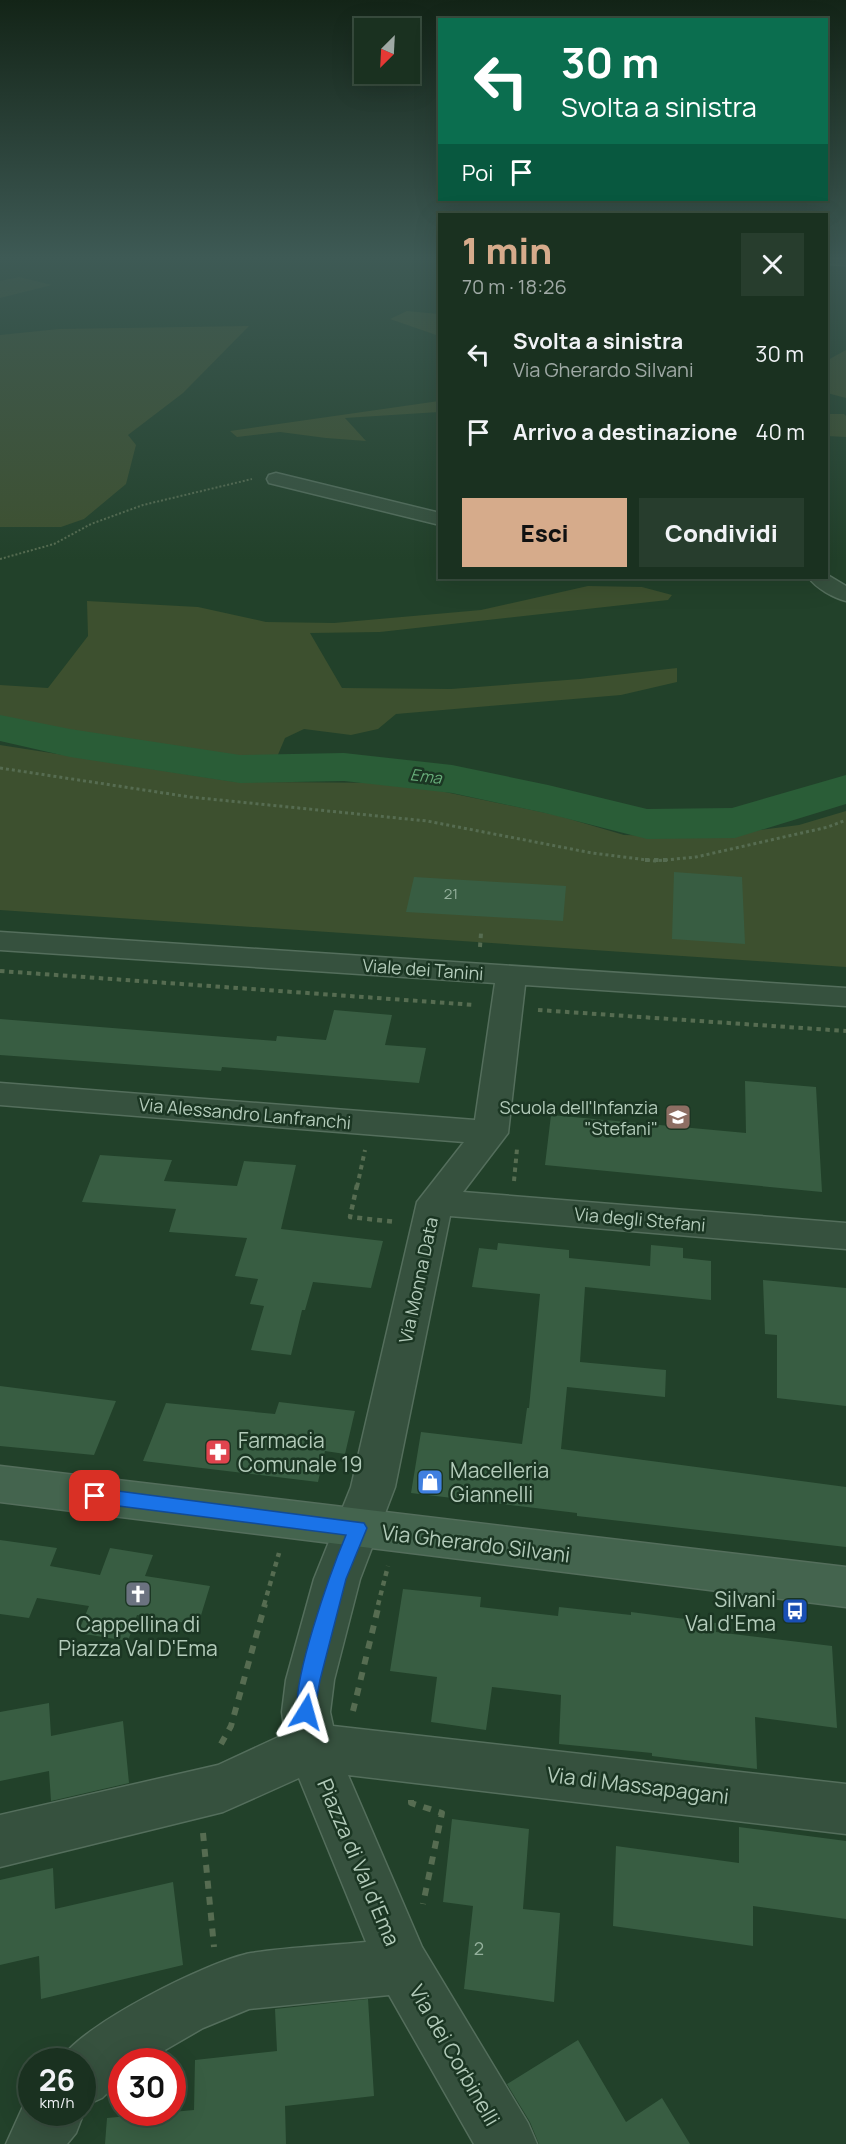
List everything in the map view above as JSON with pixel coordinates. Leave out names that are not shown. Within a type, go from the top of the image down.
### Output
[{"type":"main road","name":"Via Gherardo Silvani","points":[[0,1484],[846,1587]]},
{"type":"street","points":[[276,479],[438,519]]},
{"type":"street","points":[[821,579],[846,595]]},
{"type":"street","name":"Viale dei Tanini","points":[[0,941],[846,997]]},
{"type":"street","points":[[491,1133],[511,975]]},
{"type":"street","name":"Via Alessandro Lanfranchi","points":[[0,1094],[491,1133]]},
{"type":"street","name":"Via Monna Data","points":[[358,1528],[373,1487],[435,1202],[491,1133]]},
{"type":"street","name":"Via degli Stefani","points":[[435,1202],[846,1236]]},
{"type":"street","name":"Piazza di Val d'Ema","points":[[358,1528],[337,1579],[310,1680],[306,1712],[331,1736],[421,1776]]},
{"type":"street","points":[[0,1841],[223,1788],[331,1736]]},
{"type":"street","name":"Piazza di Val d'Ema","points":[[239,1984],[403,1966],[331,1736]]},
{"type":"street","name":"Via di Massapagani","points":[[421,1776],[846,1809]]},
{"type":"street","name":"Via dei Corbinelli","points":[[403,1966],[507,2144]]},
{"type":"street","points":[[96,2065],[137,2033],[239,1984]]},
{"type":"street","points":[[36,2144],[45,2126]]},
{"type":"path","points":[[0,559],[54,544],[91,524],[170,497],[247,478],[276,479]]},
{"type":"path","points":[[0,768],[190,797],[427,821],[592,853],[655,861],[696,857],[846,820]]},
{"type":"path","points":[[0,971],[474,1005],[482,1009]]},
{"type":"path","points":[[534,1009],[846,1031]]},
{"type":"path","points":[[231,1726],[281,1547]]},
{"type":"path","points":[[331,1736],[388,1564]]},
{"type":"path","points":[[421,1776],[411,1803],[442,1813],[422,1907],[427,1917]]},
{"type":"path","points":[[193,1832],[203,1830],[216,1962],[239,1984]]},
{"type":"green space","points":[[0,359],[216,359],[183,393],[128,435],[136,445],[126,484],[84,519],[61,527],[0,527]]},
{"type":"green space","points":[[846,359],[846,398],[828,393],[828,360]]},
{"type":"green space","points":[[438,401],[438,412],[345,418],[366,441],[280,432],[237,437],[230,431]]},
{"type":"green space","points":[[828,414],[846,416],[846,437],[828,436]]},
{"type":"green space","points":[[588,586],[642,587],[672,595],[668,600],[380,632],[310,633],[342,688],[451,689],[580,679],[677,668],[677,682],[621,695],[396,714],[378,729],[351,735],[304,729],[285,738],[277,757],[233,760],[0,722],[0,685],[48,688],[88,636],[87,601],[198,607],[266,622],[334,623],[481,610]]},
{"type":"green space","points":[[0,745],[236,782],[402,783],[556,815],[624,835],[706,837],[799,825],[846,811],[846,967],[0,910]]},
{"type":"building","points":[[674,872],[742,877],[745,944],[672,939]]},
{"type":"building","points":[[414,877],[566,886],[563,921],[406,912]]},
{"type":"building","points":[[334,1010],[392,1015],[385,1045],[426,1048],[419,1083],[222,1067],[221,1071],[0,1055],[0,1019],[276,1041],[277,1036],[326,1040]]},
{"type":"building","points":[[745,1081],[816,1087],[822,1192],[545,1165],[551,1115],[746,1133]]},
{"type":"building","points":[[100,1155],[172,1160],[164,1181],[237,1186],[244,1161],[296,1165],[281,1229],[383,1241],[371,1288],[313,1282],[305,1310],[302,1310],[291,1355],[251,1350],[264,1306],[250,1304],[258,1279],[235,1276],[247,1238],[169,1232],[176,1209],[82,1202]]},
{"type":"building","points":[[498,1243],[569,1250],[569,1258],[650,1266],[651,1245],[683,1248],[683,1258],[711,1261],[711,1300],[585,1287],[580,1362],[666,1370],[665,1397],[567,1387],[561,1449],[846,1487],[846,1547],[577,1516],[577,1513],[411,1493],[421,1432],[522,1444],[527,1408],[529,1408],[540,1294],[472,1287],[479,1248],[497,1250]]},
{"type":"building","points":[[763,1280],[846,1288],[846,1406],[777,1398],[777,1335],[765,1334]]},
{"type":"building","points":[[0,1386],[116,1401],[94,1455],[0,1446]]},
{"type":"building","points":[[279,1402],[355,1411],[345,1454],[325,1451],[318,1482],[143,1461],[166,1403],[275,1414]]},
{"type":"building","name":"Cappellina di Piazza Val D'Ema","points":[[0,1540],[57,1548],[50,1566],[100,1575],[110,1548],[153,1555],[145,1576],[210,1586],[198,1625],[137,1615],[128,1641],[78,1633],[89,1606],[37,1598],[29,1618],[0,1614]]},
{"type":"building","points":[[403,1589],[481,1597],[480,1607],[558,1616],[559,1607],[631,1615],[631,1612],[716,1623],[716,1632],[832,1646],[837,1728],[755,1717],[757,1769],[652,1756],[652,1753],[559,1744],[561,1695],[492,1687],[486,1730],[431,1722],[437,1677],[390,1671]]},
{"type":"building","points":[[49,1703],[51,1736],[123,1721],[129,1783],[51,1801],[49,1771],[0,1781],[0,1712]]},
{"type":"building","points":[[452,1819],[529,1829],[523,1909],[560,1913],[554,2002],[464,1989],[473,1906],[443,1902]]},
{"type":"building","points":[[739,1827],[846,1841],[846,1919],[753,1906],[753,1946],[613,1926],[616,1846],[739,1863]]},
{"type":"building","points":[[53,1868],[55,1909],[173,1882],[183,1965],[41,1999],[39,1956],[0,1965],[0,1880]]},
{"type":"building","points":[[368,1999],[374,2096],[285,2106],[286,2144],[105,2144],[107,2118],[108,2126],[186,2126],[186,2111],[194,2110],[195,2060],[277,2051],[275,2009]]},
{"type":"building","points":[[578,2040],[626,2122],[662,2098],[690,2144],[539,2144],[530,2122],[507,2084]]},
{"type":"waterway","name":"Ema","points":[[0,728],[70,743],[240,769],[344,767],[452,779],[548,799],[647,824],[735,823],[846,789]]},
{"type":"place","name":"Scuola dell'Infanzia \"Stefani\"","points":[[678,1117]]},
{"type":"place","name":"Farmacia Comunale 19","points":[[218,1452]]},
{"type":"place","name":"Macelleria Giannelli","points":[[430,1482]]},
{"type":"place","name":"Cappellina di Piazza Val D'Ema","points":[[138,1594]]},
{"type":"place","name":"Silvani Val d'Ema","points":[[795,1611]]},
{"type":"route","points":[[95,1496],[358,1528],[337,1579],[310,1680],[306,1712]]}]
